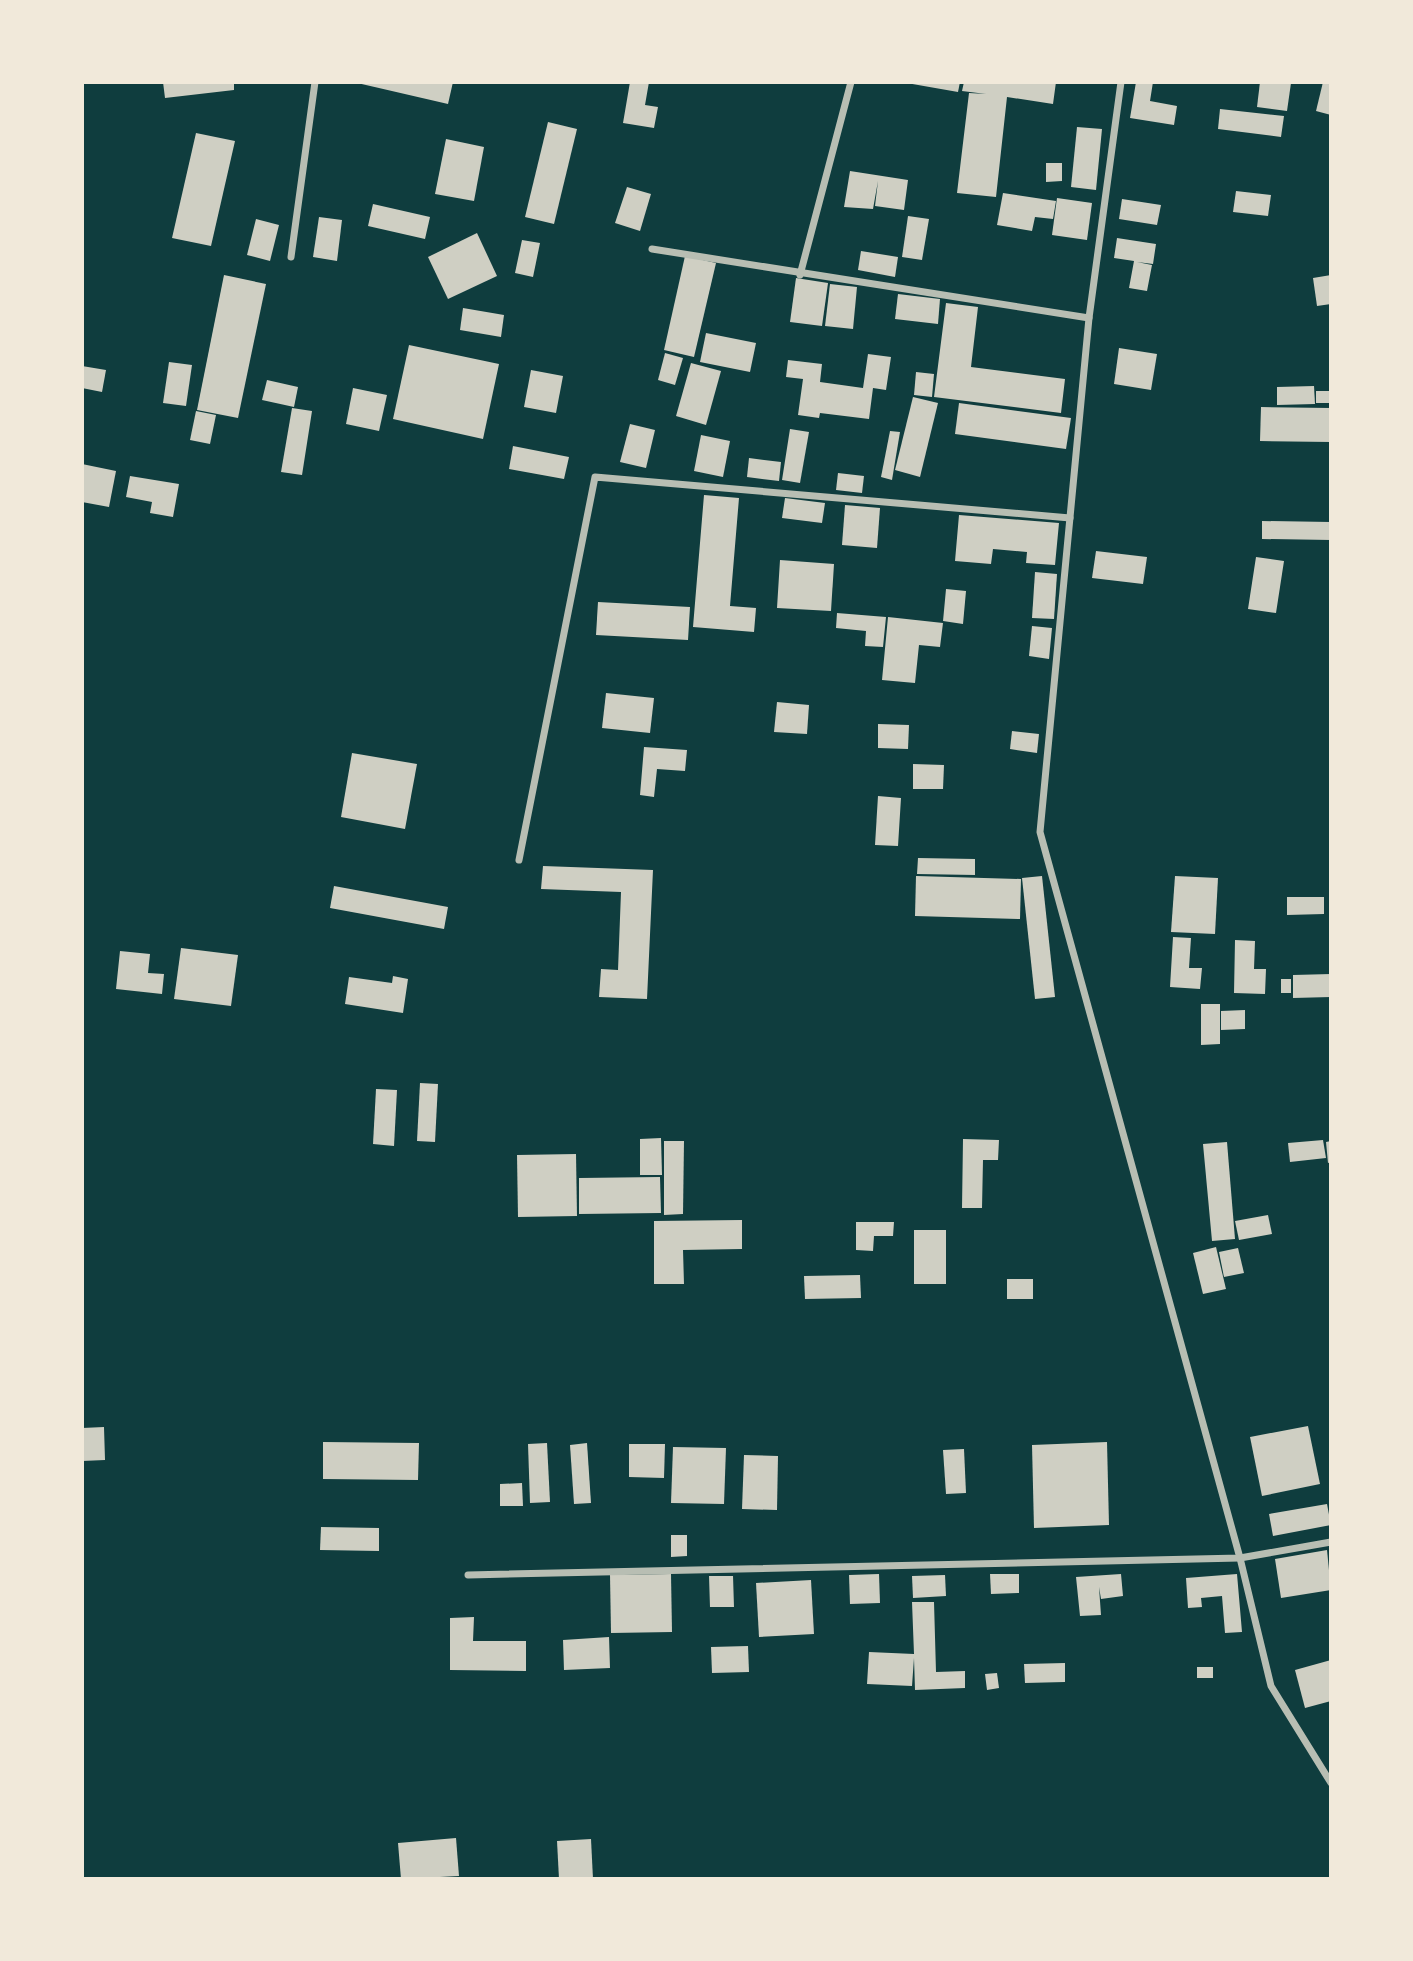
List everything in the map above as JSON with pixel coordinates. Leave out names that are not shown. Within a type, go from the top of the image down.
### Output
[{"type":"street","points":[[292,257],[315,82]]},
{"type":"street","points":[[800,275],[851,82]]},
{"type":"street","points":[[1121,82],[1089,318],[1041,832],[1240,1558],[1271,1686],[1331,1783]]},
{"type":"street","points":[[652,249],[800,275],[1089,318]]},
{"type":"street","points":[[519,860],[594,477],[1070,518]]},
{"type":"street","points":[[468,1575],[1240,1558],[1331,1542]]},
{"type":"building","points":[[163,82],[234,82],[234,90],[165,98]]},
{"type":"building","points":[[353,82],[453,82],[448,104]]},
{"type":"building","points":[[630,82],[649,82],[645,105],[658,107],[654,128],[623,123]]},
{"type":"building","points":[[901,82],[960,82],[958,92]]},
{"type":"building","points":[[964,82],[1056,82],[1053,104],[1007,97],[996,197],[957,193],[969,93],[986,94],[962,91]]},
{"type":"building","points":[[1136,82],[1153,82],[1150,101],[1177,106],[1174,125],[1130,118]]},
{"type":"building","points":[[1260,82],[1291,83],[1287,111],[1257,107]]},
{"type":"building","points":[[1323,82],[1331,82],[1331,115],[1316,111]]},
{"type":"building","points":[[1220,109],[1284,116],[1281,137],[1218,129]]},
{"type":"building","points":[[548,122],[577,129],[554,224],[525,217]]},
{"type":"building","points":[[1077,127],[1102,129],[1096,190],[1071,187]]},
{"type":"building","points":[[196,133],[235,141],[211,246],[172,238]]},
{"type":"building","points":[[446,139],[484,147],[474,201],[435,194]]},
{"type":"building","points":[[1046,163],[1062,163],[1062,181],[1046,182]]},
{"type":"building","points":[[850,171],[908,180],[904,210],[875,206],[878,181],[873,209],[844,207]]},
{"type":"building","points":[[627,187],[651,194],[640,231],[615,223]]},
{"type":"building","points":[[1236,191],[1271,195],[1268,216],[1233,212]]},
{"type":"building","points":[[1003,193],[1056,201],[1053,219],[1035,217],[1032,231],[997,225]]},
{"type":"building","points":[[1057,198],[1092,203],[1087,240],[1052,235]]},
{"type":"building","points":[[1122,199],[1161,205],[1157,225],[1119,219]]},
{"type":"building","points":[[373,204],[430,217],[425,239],[368,226]]},
{"type":"building","points":[[908,216],[929,219],[922,260],[902,257]]},
{"type":"building","points":[[319,217],[342,220],[337,261],[313,257]]},
{"type":"building","points":[[256,219],[279,225],[270,261],[247,255]]},
{"type":"building","points":[[477,233],[497,276],[448,299],[428,257]]},
{"type":"building","points":[[1117,238],[1156,244],[1153,264],[1137,262],[1152,265],[1147,291],[1129,288],[1134,261],[1114,258]]},
{"type":"building","points":[[522,240],[540,243],[533,277],[515,273]]},
{"type":"building","points":[[861,251],[898,257],[895,277],[858,270]]},
{"type":"building","points":[[685,256],[716,263],[694,357],[664,350]]},
{"type":"building","points":[[224,275],[266,284],[238,418],[197,410]]},
{"type":"building","points":[[1331,275],[1331,304],[1317,306],[1313,278]]},
{"type":"building","points":[[796,278],[828,283],[822,326],[790,322]]},
{"type":"building","points":[[830,284],[857,287],[853,329],[825,326]]},
{"type":"building","points":[[898,294],[940,299],[938,324],[895,319]]},
{"type":"building","points":[[946,303],[978,307],[971,367],[1065,379],[1061,413],[934,397]]},
{"type":"building","points":[[463,308],[504,315],[501,337],[460,330]]},
{"type":"building","points":[[706,333],[756,343],[750,372],[700,362]]},
{"type":"building","points":[[409,345],[499,364],[483,439],[393,419]]},
{"type":"building","points":[[1119,348],[1157,354],[1151,390],[1114,384]]},
{"type":"building","points":[[665,353],[683,358],[675,385],[658,380]]},
{"type":"building","points":[[868,354],[891,357],[886,390],[873,388],[869,419],[820,413],[819,418],[798,415],[803,379],[786,377],[788,360],[822,364],[820,382],[863,388]]},
{"type":"building","points":[[169,362],[192,365],[186,406],[163,403]]},
{"type":"building","points":[[691,363],[721,371],[706,425],[676,416]]},
{"type":"building","points":[[82,366],[106,370],[102,392],[82,388]]},
{"type":"building","points":[[531,370],[563,376],[556,413],[524,407]]},
{"type":"building","points":[[916,372],[934,374],[932,397],[914,395]]},
{"type":"building","points":[[267,380],[298,387],[294,407],[262,400]]},
{"type":"building","points":[[1314,386],[1315,404],[1277,405],[1277,387]]},
{"type":"building","points":[[353,388],[387,395],[379,431],[346,424]]},
{"type":"building","points":[[1316,391],[1331,391],[1331,403],[1316,403]]},
{"type":"building","points":[[913,397],[938,403],[920,477],[895,470]]},
{"type":"building","points":[[959,403],[1071,418],[1066,449],[955,434]]},
{"type":"building","points":[[1261,407],[1331,408],[1331,442],[1260,441]]},
{"type":"building","points":[[292,408],[312,411],[302,475],[281,472]]},
{"type":"building","points":[[196,411],[216,415],[210,444],[190,440]]},
{"type":"building","points":[[630,424],[655,430],[646,468],[620,462]]},
{"type":"building","points":[[790,429],[809,432],[800,483],[782,480]]},
{"type":"building","points":[[890,431],[900,432],[892,480],[881,477]]},
{"type":"building","points":[[701,435],[730,441],[723,477],[694,471]]},
{"type":"building","points":[[513,446],[569,457],[564,479],[509,469]]},
{"type":"building","points":[[749,458],[781,462],[779,481],[747,477]]},
{"type":"building","points":[[82,464],[116,471],[109,507],[82,502]]},
{"type":"building","points":[[838,473],[864,476],[862,493],[836,490]]},
{"type":"building","points":[[130,476],[179,484],[173,517],[150,513],[152,502],[126,497]]},
{"type":"building","points":[[704,495],[739,498],[730,606],[756,608],[754,632],[693,627]]},
{"type":"building","points":[[785,498],[825,503],[822,523],[782,518]]},
{"type":"building","points":[[845,505],[880,508],[877,548],[842,545]]},
{"type":"building","points":[[959,515],[1059,523],[1055,565],[1026,563],[1027,552],[993,549],[991,564],[955,561]]},
{"type":"building","points":[[1262,521],[1331,522],[1331,540],[1262,539]]},
{"type":"building","points":[[1096,551],[1147,557],[1143,584],[1092,578]]},
{"type":"building","points":[[1256,557],[1284,561],[1276,613],[1248,609]]},
{"type":"building","points":[[780,560],[834,564],[831,611],[777,608]]},
{"type":"building","points":[[1035,572],[1057,574],[1054,619],[1032,618]]},
{"type":"building","points":[[946,589],[966,591],[963,624],[943,621]]},
{"type":"building","points":[[598,602],[690,607],[688,640],[596,635]]},
{"type":"building","points":[[837,613],[886,617],[883,647],[865,646],[866,631],[836,628]]},
{"type":"building","points":[[888,617],[943,623],[940,647],[919,645],[915,683],[882,680]]},
{"type":"building","points":[[1032,626],[1052,628],[1049,659],[1029,656]]},
{"type":"building","points":[[606,693],[654,698],[650,733],[602,728]]},
{"type":"building","points":[[777,702],[809,705],[807,734],[774,732]]},
{"type":"building","points":[[878,724],[909,725],[908,749],[878,748]]},
{"type":"building","points":[[1012,731],[1039,734],[1037,753],[1010,749]]},
{"type":"building","points":[[644,747],[687,750],[685,771],[657,769],[654,797],[640,795]]},
{"type":"building","points":[[352,753],[417,764],[405,829],[341,817]]},
{"type":"building","points":[[913,764],[944,765],[943,789],[913,789]]},
{"type":"building","points":[[878,796],[901,798],[898,846],[875,845]]},
{"type":"building","points":[[918,858],[975,859],[975,875],[917,874]]},
{"type":"building","points":[[543,866],[653,870],[647,999],[599,997],[601,969],[618,970],[621,892],[541,889]]},
{"type":"building","points":[[916,876],[1021,879],[1020,919],[915,916]]},
{"type":"building","points":[[1042,876],[1055,997],[1035,999],[1022,878]]},
{"type":"building","points":[[1175,876],[1218,878],[1215,934],[1171,932]]},
{"type":"building","points":[[334,886],[448,907],[444,929],[330,908]]},
{"type":"building","points":[[1287,897],[1324,897],[1324,914],[1287,915]]},
{"type":"building","points":[[1173,937],[1191,938],[1189,968],[1202,968],[1200,989],[1170,987]]},
{"type":"building","points":[[1235,940],[1255,941],[1254,969],[1266,969],[1265,994],[1234,993]]},
{"type":"building","points":[[181,948],[238,955],[231,1006],[174,999]]},
{"type":"building","points":[[120,951],[150,954],[148,973],[164,974],[162,994],[116,989]]},
{"type":"building","points":[[1331,974],[1331,997],[1293,998],[1293,975]]},
{"type":"building","points":[[393,976],[408,979],[403,1013],[345,1004],[349,977],[392,983]]},
{"type":"building","points":[[1281,979],[1291,979],[1291,993],[1281,993]]},
{"type":"building","points":[[1201,1004],[1220,1004],[1220,1044],[1201,1045]]},
{"type":"building","points":[[1245,1010],[1245,1029],[1221,1030],[1221,1011]]},
{"type":"building","points":[[420,1083],[438,1084],[435,1142],[417,1141]]},
{"type":"building","points":[[376,1089],[397,1090],[394,1146],[373,1144]]},
{"type":"building","points":[[661,1138],[662,1175],[640,1175],[640,1139]]},
{"type":"building","points":[[963,1139],[999,1140],[998,1160],[983,1160],[982,1208],[962,1208]]},
{"type":"building","points":[[1323,1140],[1326,1158],[1290,1162],[1288,1143]]},
{"type":"building","points":[[664,1141],[684,1141],[683,1214],[664,1215]]},
{"type":"building","points":[[1331,1141],[1331,1162],[1328,1163],[1326,1142]]},
{"type":"building","points":[[1227,1142],[1235,1239],[1212,1241],[1203,1144]]},
{"type":"building","points":[[576,1154],[577,1216],[518,1217],[517,1155]]},
{"type":"building","points":[[660,1177],[661,1213],[579,1214],[579,1178]]},
{"type":"building","points":[[1268,1215],[1272,1234],[1239,1240],[1235,1221]]},
{"type":"building","points":[[742,1220],[742,1249],[683,1250],[684,1284],[654,1284],[654,1221]]},
{"type":"building","points":[[856,1222],[894,1222],[893,1236],[874,1236],[873,1251],[856,1250]]},
{"type":"building","points":[[914,1230],[946,1230],[946,1284],[914,1284]]},
{"type":"building","points":[[1216,1247],[1226,1289],[1203,1294],[1193,1253]]},
{"type":"building","points":[[1238,1248],[1244,1273],[1224,1277],[1219,1252]]},
{"type":"building","points":[[860,1275],[861,1298],[805,1299],[804,1276]]},
{"type":"building","points":[[1007,1279],[1033,1279],[1033,1299],[1007,1299]]},
{"type":"building","points":[[1308,1426],[1320,1484],[1262,1496],[1250,1437]]},
{"type":"building","points":[[104,1427],[105,1460],[82,1461],[82,1428]]},
{"type":"building","points":[[323,1442],[419,1443],[418,1480],[323,1479]]},
{"type":"building","points":[[1107,1442],[1109,1525],[1034,1528],[1032,1445]]},
{"type":"building","points":[[547,1443],[550,1502],[530,1503],[528,1444]]},
{"type":"building","points":[[587,1443],[591,1503],[574,1504],[570,1445]]},
{"type":"building","points":[[629,1444],[665,1444],[664,1478],[629,1477]]},
{"type":"building","points":[[673,1447],[726,1448],[724,1504],[671,1503]]},
{"type":"building","points":[[964,1449],[966,1493],[946,1494],[943,1450]]},
{"type":"building","points":[[744,1455],[778,1456],[777,1510],[742,1509]]},
{"type":"building","points":[[522,1483],[523,1506],[500,1506],[500,1484]]},
{"type":"building","points":[[1327,1504],[1331,1525],[1273,1536],[1269,1514]]},
{"type":"building","points":[[321,1527],[379,1528],[379,1551],[320,1550]]},
{"type":"building","points":[[671,1535],[687,1535],[687,1556],[671,1557]]},
{"type":"building","points":[[1327,1550],[1331,1590],[1281,1598],[1275,1559]]},
{"type":"building","points":[[671,1574],[672,1632],[611,1633],[610,1575]]},
{"type":"building","points":[[879,1574],[880,1603],[850,1604],[849,1575]]},
{"type":"building","points":[[990,1574],[1019,1574],[1019,1593],[991,1594]]},
{"type":"building","points":[[1121,1574],[1123,1596],[1101,1599],[1099,1587],[1101,1615],[1080,1616],[1076,1577]]},
{"type":"building","points":[[1237,1574],[1242,1632],[1225,1633],[1222,1596],[1201,1598],[1202,1607],[1188,1608],[1186,1578]]},
{"type":"building","points":[[945,1575],[946,1596],[913,1598],[912,1576]]},
{"type":"building","points":[[709,1576],[733,1576],[734,1607],[710,1607]]},
{"type":"building","points":[[811,1580],[814,1634],[759,1637],[756,1583]]},
{"type":"building","points":[[912,1602],[934,1602],[936,1672],[965,1671],[965,1688],[915,1690],[914,1658],[912,1686],[867,1684],[869,1652],[914,1654]]},
{"type":"building","points":[[474,1617],[473,1641],[526,1641],[526,1671],[450,1670],[450,1618]]},
{"type":"building","points":[[609,1637],[610,1668],[564,1670],[563,1640]]},
{"type":"building","points":[[748,1646],[749,1672],[712,1673],[711,1647]]},
{"type":"building","points":[[1331,1660],[1331,1701],[1305,1708],[1295,1670]]},
{"type":"building","points":[[1065,1663],[1065,1682],[1025,1683],[1024,1664]]},
{"type":"building","points":[[1197,1667],[1213,1667],[1213,1678],[1197,1678]]},
{"type":"building","points":[[997,1673],[999,1688],[987,1690],[985,1674]]},
{"type":"building","points":[[456,1838],[459,1876],[401,1879],[398,1843]]},
{"type":"building","points":[[591,1839],[593,1879],[559,1879],[557,1841]]}]
